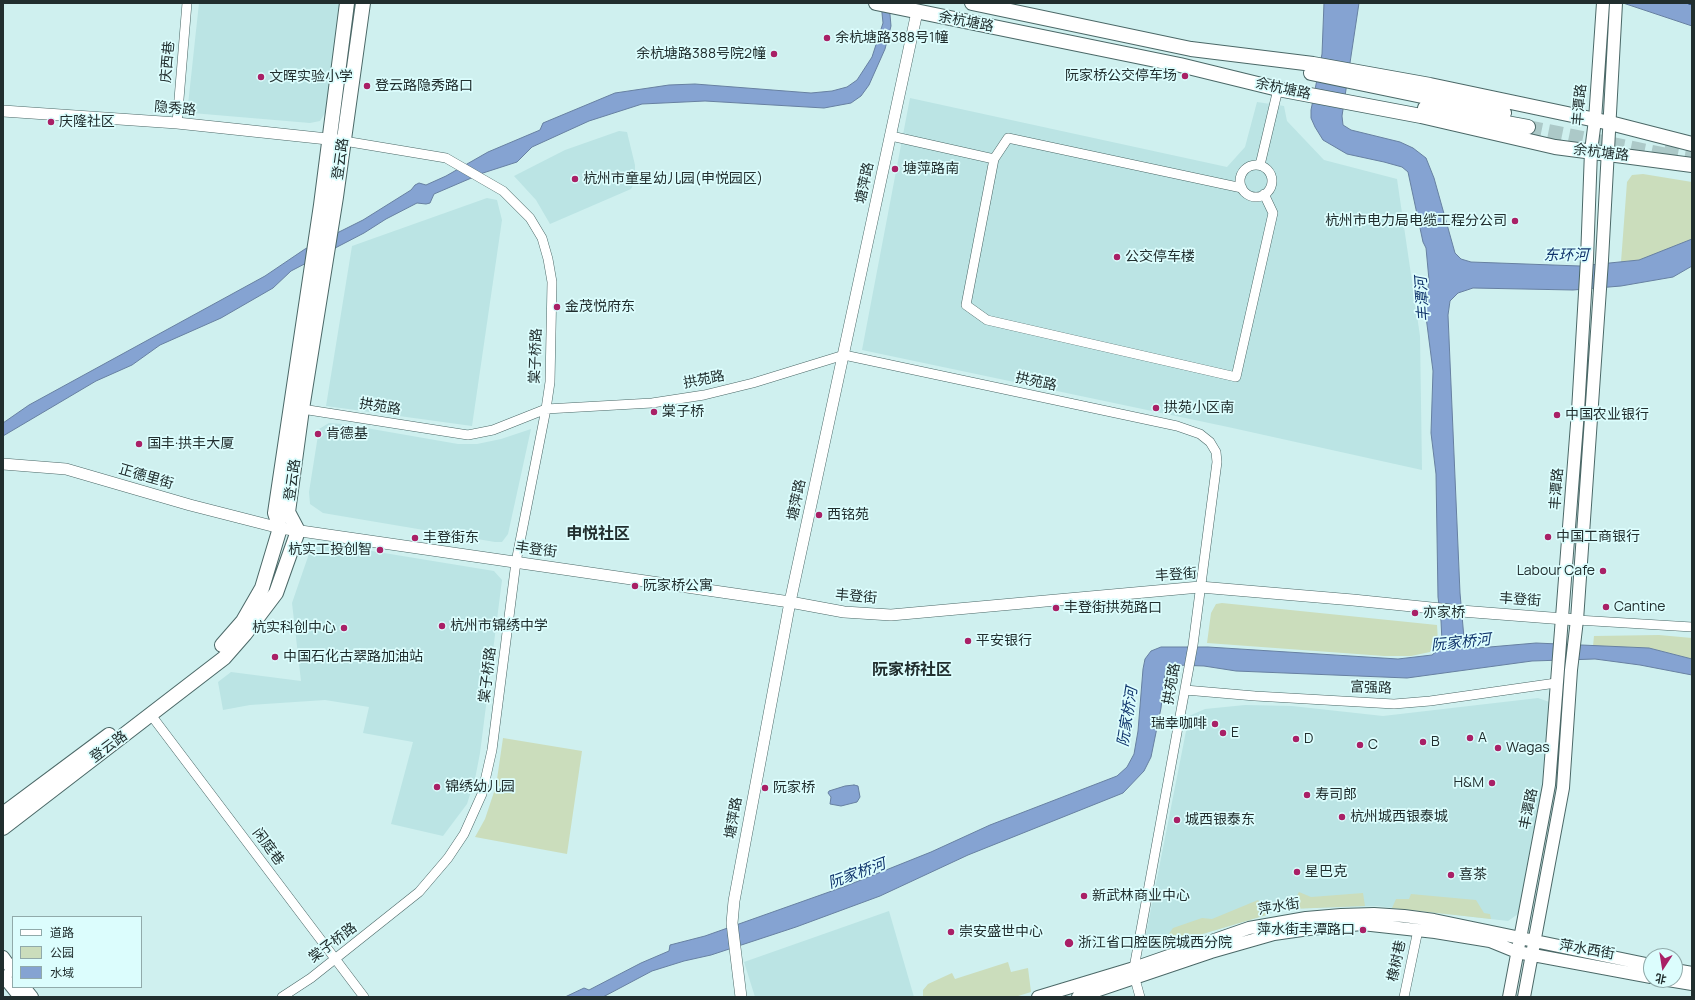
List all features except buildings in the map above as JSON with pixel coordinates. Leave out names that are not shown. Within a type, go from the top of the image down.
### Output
[{"type":"main road","name":"登云路","points":[[3,814],[210,660],[243,621],[254,604],[267,575],[280,528],[275,513],[313,262],[347,3]]},
{"type":"main road","name":"登云路","points":[[3,828],[224,658],[245,634],[276,593],[298,531],[288,512],[302,408],[336,197],[363,3]]},
{"type":"main road","name":"余杭塘路","points":[[878,3],[1180,65],[1278,89],[1310,79],[1352,87],[1430,85],[1610,123],[1692,144]]},
{"type":"main road","name":"余杭塘路","points":[[972,3],[1191,49],[1310,79],[1352,87],[1421,116],[1555,147],[1692,165]]},
{"type":"main road","name":"丰潭路","points":[[1509,997],[1518,939],[1549,785],[1578,411],[1587,259],[1590,151],[1595,120],[1603,3]]},
{"type":"main road","name":"丰潭路","points":[[1524,997],[1563,788],[1574,636],[1578,620],[1602,260],[1616,3]]},
{"type":"main road","points":[[1180,65],[1310,79]]},
{"type":"main road","points":[[1352,87],[1529,123]]},
{"type":"main road","name":"萍水街","points":[[1078,997],[1134,973],[1249,928],[1306,918],[1374,914],[1404,916],[1460,924],[1534,942]]},
{"type":"main road","name":"萍水街","points":[[1038,997],[1134,973],[1274,934],[1362,924],[1418,930],[1490,941],[1517,952]]},
{"type":"main road","name":"萍水西街","points":[[1534,942],[1643,963]]},
{"type":"main road","name":"萍水西街","points":[[1517,952],[1643,976]]},
{"type":"main road","points":[[3,957],[12,970]]},
{"type":"main road","points":[[3,976],[12,987]]},
{"type":"main road","points":[[13,988],[20,997]]},
{"type":"main road","points":[[25,988],[32,997]]},
{"type":"street","name":"庆西巷","points":[[177,123],[187,3]]},
{"type":"street","name":"塘萍路","points":[[741,997],[732,923],[734,901],[790,602],[917,12]]},
{"type":"street","points":[[1260,165],[1278,89]]},
{"type":"street","name":"隐秀路","points":[[3,111],[177,123],[344,141]]},
{"type":"street","points":[[891,136],[994,159]]},
{"type":"street","points":[[1242,188],[1008,138],[994,159],[966,305],[987,320],[1236,377],[1273,213],[1264,194]]},
{"type":"street","name":"棠子桥路","points":[[282,997],[310,978],[385,921],[419,892],[448,858],[464,834],[482,794],[492,750],[516,562],[550,382],[552,282],[542,238],[530,218],[503,191],[446,158],[344,141]]},
{"type":"street","points":[[1260,165],[1268,171],[1272,181],[1268,191],[1264,194],[1254,196],[1245,192],[1242,188],[1240,178],[1245,169],[1250,166],[1260,165]]},
{"type":"street","name":"拱苑路","points":[[302,408],[468,435],[493,430],[546,409],[652,403],[704,395],[753,383],[844,355],[1177,426],[1200,434],[1210,442],[1216,452],[1217,462],[1186,690],[1134,973],[1140,997]]},
{"type":"street","name":"正德里街","points":[[3,464],[66,469],[190,505],[280,528]]},
{"type":"street","name":"丰登街","points":[[280,528],[790,602],[844,612],[892,615],[1200,587],[1461,611],[1578,620]]},
{"type":"street","points":[[1578,620],[1692,627]]},
{"type":"street","name":"富强路","points":[[1186,690],[1255,696],[1394,704],[1430,701],[1556,683]]},
{"type":"street","name":"闲庭巷","points":[[151,715],[364,997]]},
{"type":"street","name":"橡树巷","points":[[1404,997],[1418,930]]},
{"type":"shaded area","name":"文晖实验小学","points":[[199,3],[345,3],[325,113],[320,121],[310,123],[192,113],[188,105]]},
{"type":"shaded area","points":[[910,98],[1227,167],[1245,147],[1257,102],[1284,106],[1287,121],[1324,160],[1397,179],[1420,336],[1422,470],[1228,427],[862,350]]},
{"type":"shaded area","name":"杭州市童星幼儿园(申悦园区)","points":[[619,131],[627,132],[635,165],[635,181],[631,189],[550,224],[536,200],[514,176],[565,150]]},
{"type":"shaded area","points":[[487,198],[497,200],[502,220],[472,426],[326,406],[352,246]]},
{"type":"shaded area","points":[[329,423],[343,424],[458,444],[477,444],[501,439],[531,429],[508,534],[502,542],[495,542],[323,513],[310,504],[309,492],[319,429]]},
{"type":"shaded area","points":[[323,543],[494,571],[502,580],[480,753],[475,779],[467,804],[443,836],[391,824],[413,742],[363,733],[369,707],[325,700],[250,705],[223,710],[218,682],[231,672],[301,681],[292,603],[311,548]]},
{"type":"shaded area","points":[[1538,698],[1552,703],[1543,782],[1518,914],[1508,921],[1377,906],[1285,909],[1156,948],[1148,944],[1146,934],[1189,716],[1205,709],[1245,705],[1292,706],[1383,716]]},
{"type":"shaded area","points":[[889,911],[914,997],[755,997],[744,962]]},
{"type":"green space","points":[[1643,174],[1692,182],[1692,239],[1656,255],[1639,260],[1621,262],[1627,182],[1632,175]]},
{"type":"green space","points":[[1222,603],[1437,625],[1438,641],[1430,652],[1411,656],[1384,656],[1207,643],[1211,613],[1216,604]]},
{"type":"green space","points":[[1659,635],[1692,638],[1692,659],[1649,648],[1593,646],[1594,636]]},
{"type":"green space","points":[[503,738],[582,751],[567,854],[475,837],[485,819],[496,786]]},
{"type":"green space","points":[[1299,892],[1311,897],[1363,893],[1365,906],[1290,909]]},
{"type":"green space","points":[[1411,894],[1476,900],[1484,913],[1490,914],[1491,919],[1392,908],[1396,899],[1409,899]]},
{"type":"green space","points":[[1258,900],[1270,914],[1169,944],[1166,938],[1173,928],[1202,918],[1212,919]]},
{"type":"green space","points":[[1008,962],[1011,972],[1028,968],[1031,992],[1015,997],[923,997],[923,990],[928,984],[952,973],[955,979]]},
{"type":"water","points":[[881,3],[889,3],[891,26],[885,49],[869,85],[861,96],[851,103],[824,108],[705,101],[642,104],[589,121],[532,147],[517,162],[483,173],[434,194],[430,203],[417,203],[386,219],[364,233],[291,271],[273,288],[221,318],[160,345],[132,365],[96,381],[3,436],[3,423],[29,405],[265,276],[305,249],[363,220],[411,190],[415,185],[419,183],[426,185],[446,176],[488,152],[540,130],[543,123],[615,93],[669,85],[695,84],[811,93],[832,91],[847,87],[857,80],[872,57],[883,23]]},
{"type":"water","name":"阮家桥河","points":[[1324,3],[1359,3],[1342,116],[1343,125],[1351,130],[1400,142],[1413,148],[1426,158],[1434,178],[1455,253],[1461,259],[1471,262],[1580,266],[1639,260],[1692,239],[1692,266],[1673,277],[1621,286],[1573,290],[1473,288],[1458,293],[1450,301],[1448,315],[1460,593],[1464,638],[1469,646],[1478,648],[1536,643],[1649,648],[1692,659],[1692,675],[1640,665],[1595,659],[1532,661],[1407,678],[1236,671],[1204,666],[1176,665],[1169,668],[1165,673],[1161,708],[1151,757],[1144,771],[1123,793],[968,855],[880,896],[796,927],[711,955],[684,961],[652,971],[603,997],[565,997],[584,988],[589,990],[641,963],[669,951],[670,945],[705,936],[846,886],[931,852],[990,825],[1117,776],[1127,767],[1134,754],[1138,731],[1145,659],[1151,651],[1161,647],[1208,647],[1398,659],[1432,655],[1438,650],[1442,642],[1438,597],[1436,474],[1431,433],[1433,371],[1425,309],[1429,280],[1426,248],[1423,242],[1408,172],[1402,167],[1347,154],[1323,140],[1311,118],[1311,110],[1322,54]]},
{"type":"water","points":[[1623,3],[1692,3],[1692,26]]},
{"type":"water","points":[[854,785],[858,786],[860,797],[857,802],[841,806],[830,804],[831,797],[828,793],[829,791]]},
{"type":"ferry route","points":[[1686,3],[1692,5]]},
{"type":"tunnel","points":[[1528,127],[1677,157]]},
{"type":"tunnel","points":[[1665,147],[1692,152]]},
{"type":"place","name":"余杭塘路388号1幢","points":[[827,38]]},
{"type":"place","name":"余杭塘路388号院2幢","points":[[774,54]]},
{"type":"place","name":"阮家桥公交停车场","points":[[1185,76]]},
{"type":"place","name":"文晖实验小学","points":[[261,77]]},
{"type":"place","name":"登云路隐秀路口","points":[[367,86]]},
{"type":"place","name":"庆隆社区","points":[[51,122]]},
{"type":"place","name":"塘萍路南","points":[[895,169]]},
{"type":"place","name":"杭州市童星幼儿园(申悦园区)","points":[[575,179]]},
{"type":"place","name":"杭州市电力局电缆工程分公司","points":[[1515,221]]},
{"type":"place","name":"公交停车楼","points":[[1117,257]]},
{"type":"place","name":"金茂悦府东","points":[[557,307]]},
{"type":"place","name":"拱苑小区南","points":[[1156,408]]},
{"type":"place","name":"棠子桥","points":[[654,412]]},
{"type":"place","name":"中国农业银行","points":[[1557,415]]},
{"type":"place","name":"肯德基","points":[[318,434]]},
{"type":"place","name":"国丰·拱丰大厦","points":[[139,444]]},
{"type":"place","name":"西铭苑","points":[[819,515]]},
{"type":"place","name":"中国工商银行","points":[[1548,537]]},
{"type":"place","name":"丰登街东","points":[[415,538]]},
{"type":"place","name":"杭实工投创智","points":[[380,550]]},
{"type":"place","name":"Labour Cafe","points":[[1603,571]]},
{"type":"place","name":"阮家桥公寓","points":[[635,586]]},
{"type":"place","name":"Cantine","points":[[1606,607]]},
{"type":"place","name":"丰登街拱苑路口","points":[[1056,608]]},
{"type":"place","name":"亦家桥","points":[[1415,613]]},
{"type":"place","name":"杭州市锦绣中学","points":[[442,626]]},
{"type":"place","name":"杭实科创中心","points":[[344,628]]},
{"type":"place","name":"平安银行","points":[[968,641]]},
{"type":"place","name":"中国石化古翠路加油站","points":[[275,657]]},
{"type":"place","name":"瑞幸咖啡","points":[[1215,724]]},
{"type":"place","name":"E","points":[[1223,733]]},
{"type":"place","name":"A","points":[[1470,738]]},
{"type":"place","name":"D","points":[[1296,739]]},
{"type":"place","name":"B","points":[[1423,742]]},
{"type":"place","name":"C","points":[[1360,745]]},
{"type":"place","name":"Wagas","points":[[1498,748]]},
{"type":"place","name":"H&M","points":[[1492,783]]},
{"type":"place","name":"锦绣幼儿园","points":[[437,787]]},
{"type":"place","name":"阮家桥","points":[[765,788]]},
{"type":"place","name":"寿司郎","points":[[1307,795]]},
{"type":"place","name":"杭州城西银泰城","points":[[1342,817]]},
{"type":"place","name":"城西银泰东","points":[[1177,820]]},
{"type":"place","name":"星巴克","points":[[1297,872]]},
{"type":"place","name":"喜茶","points":[[1451,875]]},
{"type":"place","name":"新武林商业中心","points":[[1084,896]]},
{"type":"place","name":"萍水街丰潭路口","points":[[1363,930]]},
{"type":"place","name":"崇安盛世中心","points":[[951,932]]},
{"type":"place","name":"浙江省口腔医院城西分院","points":[[1069,943]]},
{"type":"district","name":"申悦社区","points":[[598,535]]},
{"type":"district","name":"阮家桥社区","points":[[912,671]]},
{"type":"water label","name":"东环河","points":[[1566,256]]},
{"type":"water label","name":"丰潭河","points":[[1423,299]]}]
